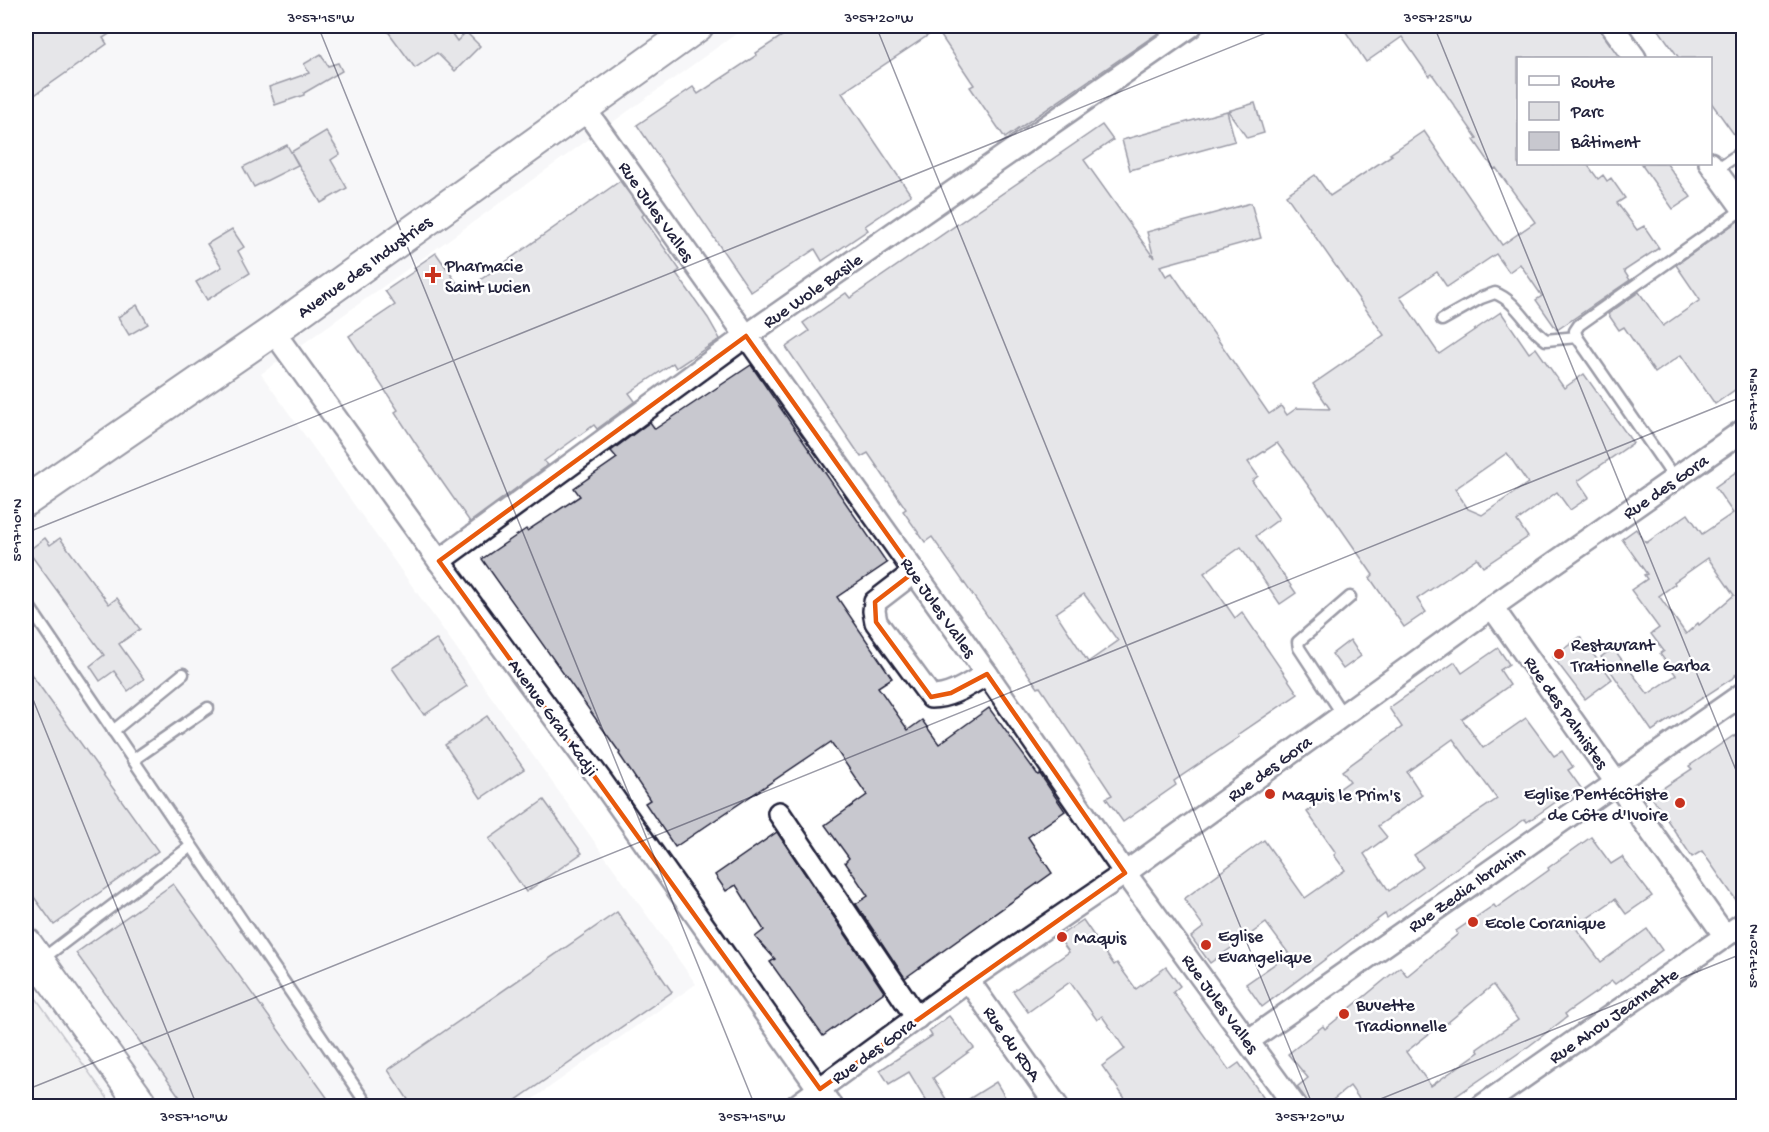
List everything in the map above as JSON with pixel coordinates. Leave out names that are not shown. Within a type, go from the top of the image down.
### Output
[{"type":"street","name":"Avenue des Industries","points":[[26,501],[273,331],[699,26]]},
{"type":"street","name":"Rue Wole Basile","points":[[439,561],[746,336],[1191,26]]},
{"type":"street","points":[[1611,26],[1634,57]]},
{"type":"street","name":"Rue Jules Valles","points":[[584,108],[987,674],[1125,873],[1295,1107]]},
{"type":"street","points":[[1713,167],[1743,209]]},
{"type":"street","name":"Avenue Grah Kadji","points":[[273,331],[602,782],[826,1098]]},
{"type":"street","name":"Rue des Gora","points":[[796,1107],[826,1098],[917,1018],[968,980],[1125,873],[1492,607],[1743,430]]},
{"type":"street","points":[[914,572],[875,602],[876,622],[931,697],[942,697],[987,674]]},
{"type":"street","name":"Rue des Palmistes","points":[[1492,607],[1725,936]]},
{"type":"street","name":"Rue Zedia Ibrahim","points":[[1248,1041],[1743,693]]},
{"type":"street","points":[[779,813],[917,1018]]},
{"type":"street","name":"Rue Ahou Jeannette","points":[[1482,1107],[1743,923]]},
{"type":"street","points":[[32,952],[143,1107]]},
{"type":"street","name":"Rue du RDA","points":[[968,980],[1057,1107]]},
{"type":"lane","points":[[1713,167],[1743,151]]},
{"type":"lane","points":[[1675,479],[1575,331],[1579,325],[1743,209]]},
{"type":"lane","points":[[1442,320],[1481,298],[1495,293],[1507,298],[1537,334],[1546,340],[1577,337]]},
{"type":"lane","points":[[1343,715],[1299,648],[1298,642],[1350,597]]},
{"type":"lane","points":[[26,602],[368,1107]]},
{"type":"lane","points":[[113,731],[183,674]]},
{"type":"lane","points":[[133,760],[208,708]]},
{"type":"lane","points":[[32,952],[192,846]]},
{"type":"highlighted area","points":[[746,336],[914,572],[875,602],[876,622],[931,697],[951,693],[987,674],[1125,873],[820,1089],[439,561]]},
{"type":"shaded area","points":[[26,26],[747,26],[261,374],[696,984],[523,1106],[26,1106]]},
{"type":"green space","points":[[26,984],[113,1106],[26,1106]]},
{"type":"building","points":[[26,26],[122,26],[103,38],[107,44],[26,101]]},
{"type":"building","points":[[384,26],[446,26],[457,41],[466,32],[480,46],[455,71],[437,53],[415,68]]},
{"type":"building","points":[[797,26],[942,26],[842,93],[911,195],[865,226],[868,230],[822,261],[815,249],[751,292],[637,125],[693,87],[698,94]]},
{"type":"building","points":[[957,26],[1168,26],[1005,138],[970,87],[974,85],[941,36]]},
{"type":"building","points":[[1342,26],[1600,26],[1602,33],[1619,57],[1517,57],[1517,165],[1588,165],[1598,179],[1603,175],[1607,181],[1611,178],[1625,198],[1617,203],[1637,230],[1644,226],[1659,248],[1624,271],[1630,280],[1557,330],[1536,300],[1542,296],[1520,264],[1509,272],[1496,254],[1447,287],[1437,272],[1400,297],[1439,354],[1501,312],[1529,353],[1536,348],[1564,388],[1584,374],[1633,443],[1578,481],[1589,497],[1570,510],[1557,492],[1517,521],[1528,537],[1483,567],[1477,558],[1417,599],[1426,612],[1404,627],[1370,578],[1373,575],[1277,443],[1248,462],[1258,476],[1252,481],[1279,519],[1256,536],[1296,593],[1280,604],[1241,547],[1204,573],[1235,618],[1242,612],[1298,694],[1174,781],[1176,785],[1123,822],[1106,798],[1112,795],[1040,687],[1038,688],[932,537],[925,542],[903,511],[906,509],[868,453],[861,457],[786,347],[809,331],[803,323],[846,293],[850,298],[1102,125],[1113,140],[1084,160],[1154,258],[1147,232],[1251,203],[1261,238],[1160,266],[1166,276],[1172,273],[1269,414],[1281,406],[1287,415],[1297,408],[1330,409],[1313,384],[1384,335],[1286,195],[1315,175],[1330,196],[1424,131],[1502,245],[1535,222],[1496,168],[1494,169],[1474,140],[1477,138],[1432,74],[1429,76],[1402,37],[1366,62]],"holes":[[[1507,453],[1528,483],[1482,515],[1468,509],[1455,489]],[[1084,594],[1118,641],[1088,662],[1056,613]]]},
{"type":"building","points":[[1656,26],[1743,26],[1743,144],[1712,104],[1712,57],[1678,57]]},
{"type":"building","points":[[321,54],[328,66],[338,63],[342,71],[304,95],[275,105],[269,87],[309,73],[304,64]]},
{"type":"building","points":[[1255,103],[1264,133],[1247,138],[1228,111]]},
{"type":"building","points":[[1227,111],[1235,141],[1130,170],[1122,140]]},
{"type":"building","points":[[326,131],[340,154],[331,160],[347,188],[321,203],[291,152]]},
{"type":"building","points":[[287,145],[298,165],[254,187],[243,167]]},
{"type":"building","points":[[1642,165],[1668,165],[1691,197],[1673,209]]},
{"type":"building","points":[[620,181],[680,270],[676,273],[720,339],[676,368],[673,363],[629,393],[635,401],[597,429],[594,425],[544,461],[548,465],[470,522],[395,412],[398,410],[349,336],[395,305],[385,291],[436,253],[463,292]]},
{"type":"building","points":[[1738,221],[1743,222],[1743,384],[1715,404],[1681,355],[1655,373],[1624,327],[1619,330],[1608,314],[1639,292],[1663,326],[1700,300],[1676,265]]},
{"type":"building","points":[[232,229],[244,247],[238,251],[250,273],[207,300],[196,282],[222,267],[207,244]]},
{"type":"building","points":[[137,305],[148,324],[129,335],[118,317]]},
{"type":"building","points":[[751,365],[887,563],[837,597],[892,678],[878,687],[908,730],[922,720],[939,744],[989,708],[1038,775],[1040,774],[1065,811],[1028,837],[1052,873],[905,978],[856,904],[868,896],[845,862],[849,858],[825,825],[867,795],[831,742],[675,847],[645,803],[650,800],[620,753],[482,559],[580,496],[574,488],[617,458],[611,451],[650,422],[655,429]]},
{"type":"building","points":[[1743,467],[1743,669],[1736,676],[1652,731],[1601,657],[1613,648],[1648,694],[1676,675],[1660,654],[1664,651],[1651,634],[1659,628],[1631,590],[1647,579],[1644,575],[1647,574],[1622,539],[1636,529],[1646,543],[1688,514],[1702,534],[1733,513],[1715,487]],"holes":[[[1708,558],[1734,595],[1686,634],[1659,596],[1675,584],[1674,582]]]},
{"type":"building","points":[[45,538],[50,545],[60,538],[109,604],[117,598],[140,629],[119,644],[144,679],[128,691],[114,671],[100,681],[90,666],[104,655],[28,551]]},
{"type":"building","points":[[1580,637],[1612,679],[1585,699],[1553,657]]},
{"type":"building","points":[[436,639],[467,686],[424,715],[392,668]]},
{"type":"building","points":[[1350,640],[1361,656],[1343,669],[1332,654]]},
{"type":"building","points":[[1498,648],[1509,664],[1500,670],[1510,685],[1462,719],[1483,748],[1526,718],[1554,756],[1562,751],[1573,767],[1568,770],[1581,788],[1565,800],[1563,797],[1527,822],[1525,819],[1387,918],[1385,914],[1262,1007],[1246,984],[1289,954],[1266,923],[1210,963],[1191,937],[1204,927],[1184,899],[1264,840],[1305,898],[1345,870],[1307,812],[1350,781],[1342,771],[1402,727],[1389,708],[1455,662],[1462,673]],"holes":[[[1453,739],[1497,799],[1414,855],[1423,867],[1389,891],[1364,854],[1387,837],[1378,826],[1422,795],[1407,772]]]},
{"type":"building","points":[[26,667],[158,851],[54,925],[26,886]]},
{"type":"building","points":[[487,716],[524,769],[481,798],[445,745]]},
{"type":"building","points":[[1743,730],[1743,910],[1702,851],[1692,857],[1651,796],[1692,769],[1689,766]]},
{"type":"building","points":[[544,800],[582,853],[526,892],[489,839]]},
{"type":"building","points":[[777,832],[884,992],[823,1036],[770,962],[775,959],[755,937],[764,930],[736,885],[726,891],[715,875]]},
{"type":"building","points":[[1591,837],[1611,864],[1622,857],[1652,896],[1626,914],[1615,899],[1575,927],[1601,962],[1647,929],[1662,950],[1615,984],[1612,981],[1565,1014],[1567,1017],[1529,1046],[1440,1107],[1365,1107],[1350,1086],[1324,1107],[1307,1107],[1306,1099],[1297,1087],[1308,1078],[1288,1054],[1323,1026],[1325,1029],[1400,967],[1407,976],[1458,934],[1456,931],[1494,905],[1496,908],[1549,870],[1548,868]],"holes":[[[1493,985],[1518,1020],[1477,1049],[1479,1052],[1431,1086],[1406,1052],[1439,1026],[1441,1028]]]},
{"type":"building","points":[[173,884],[334,1107],[187,1107],[76,953]]},
{"type":"building","points":[[617,912],[672,992],[506,1107],[413,1107],[388,1070]]},
{"type":"building","points":[[1083,920],[1114,965],[1117,963],[1136,989],[1166,967],[1180,986],[1173,992],[1229,1070],[1239,1063],[1270,1107],[1131,1107],[1102,1066],[1125,1049],[1102,1016],[1097,1020],[1070,982],[1028,1012],[1013,991],[1069,952],[1058,937]]},
{"type":"building","points":[[949,1016],[974,1048],[933,1078],[951,1107],[930,1107],[909,1072],[889,1084],[880,1070],[932,1036],[929,1031]]},
{"type":"building","points":[[996,1082],[1011,1107],[956,1107]]},
{"type":"place","name":"Pharmacie Saint Lucien","points":[[433,275]]},
{"type":"place","name":"Restaurant Trationnelle Garba","points":[[1559,654]]},
{"type":"place","name":"Maquis le Prim's","points":[[1270,794]]},
{"type":"place","name":"Eglise Pentécôtiste de Côte d'Ivoire","points":[[1680,803]]},
{"type":"place","name":"Ecole Coranique","points":[[1473,922]]},
{"type":"place","name":"Maquis","points":[[1062,937]]},
{"type":"place","name":"Eglise Evangelique","points":[[1206,945]]},
{"type":"place","name":"Buvette Tradionnelle","points":[[1344,1014]]}]
